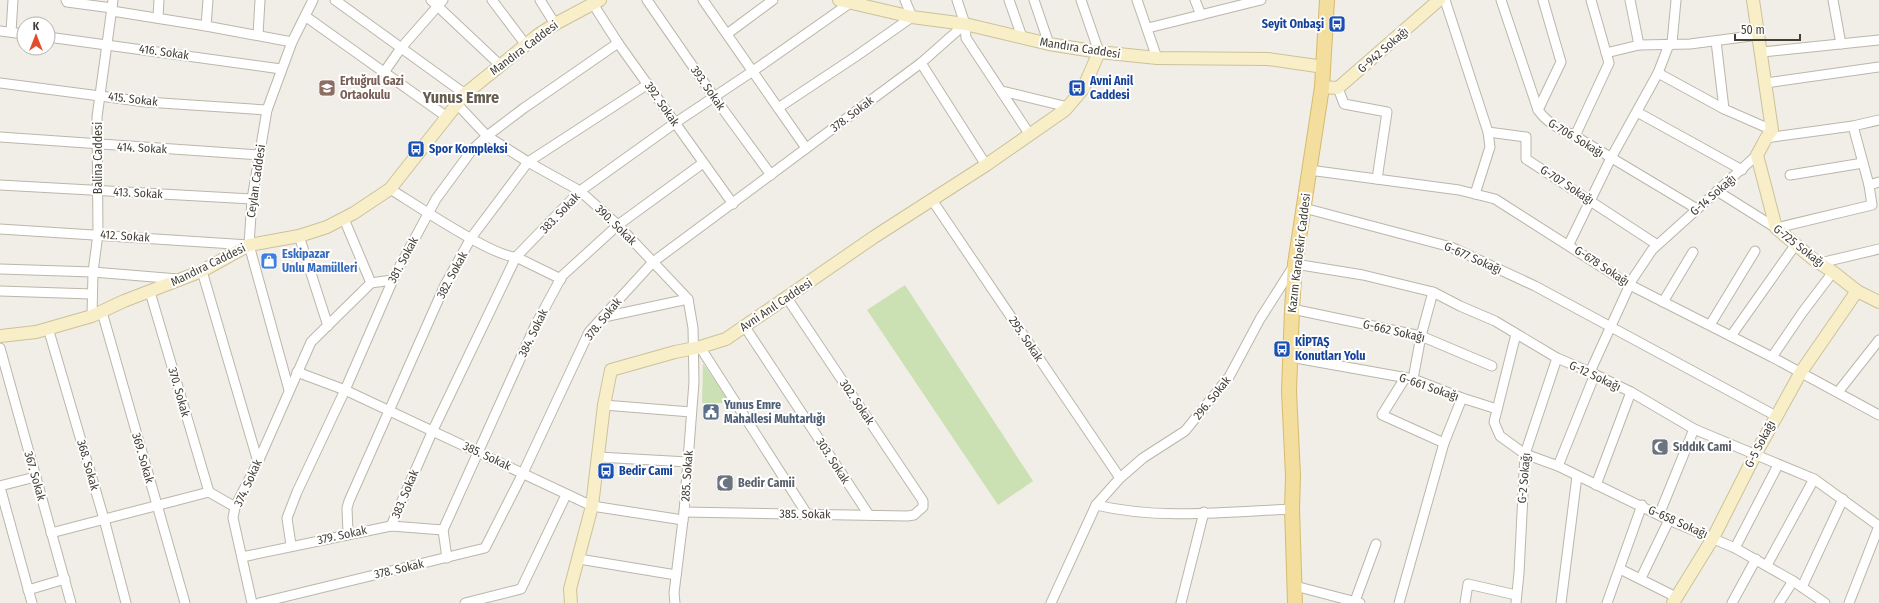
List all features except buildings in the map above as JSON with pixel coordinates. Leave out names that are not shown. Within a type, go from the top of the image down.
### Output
[{"type":"main road","name":"Kazım Karabekir Caddesi","points":[[1295,603],[1292,509],[1293,476],[1289,391],[1292,309],[1295,264],[1322,87],[1327,0]]},
{"type":"street","points":[[11,32],[13,0]]},
{"type":"street","points":[[66,0],[67,2],[112,6],[158,18],[292,42]]},
{"type":"street","points":[[158,18],[159,0]]},
{"type":"street","points":[[206,26],[208,0]]},
{"type":"street","points":[[258,35],[260,0]]},
{"type":"street","name":"Ceylan Caddesi","points":[[289,390],[249,246],[252,199],[267,110],[292,42],[313,0]]},
{"type":"street","points":[[335,0],[465,94]]},
{"type":"street","points":[[492,0],[526,45]]},
{"type":"street","points":[[540,0],[555,24]]},
{"type":"street","name":"393. Sokak","points":[[647,0],[714,98],[771,175]]},
{"type":"street","points":[[703,0],[806,148]]},
{"type":"street","points":[[727,34],[773,0]]},
{"type":"street","points":[[778,108],[912,18],[905,0]]},
{"type":"street","points":[[957,0],[965,24],[966,38],[1030,135]]},
{"type":"street","points":[[1009,0],[1022,37]]},
{"type":"street","points":[[1034,0],[1049,44]]},
{"type":"street","points":[[1081,0],[1099,52]]},
{"type":"street","points":[[1138,0],[1157,58]]},
{"type":"street","points":[[1195,0],[1201,15]]},
{"type":"street","points":[[1148,28],[1247,2],[1261,0]]},
{"type":"street","name":"G-942 Sokağı","points":[[1338,88],[1439,0]]},
{"type":"street","points":[[1445,0],[1488,132],[1490,147],[1475,194]]},
{"type":"street","name":"G-706 Sokağı","points":[[1501,0],[1538,110],[1545,119],[1554,127],[1575,136],[1697,209]]},
{"type":"street","points":[[1538,110],[1561,62],[1543,0]]},
{"type":"street","points":[[1575,136],[1609,62],[1591,0]]},
{"type":"street","points":[[1630,0],[1639,44]]},
{"type":"street","points":[[1569,244],[1611,158],[1658,73],[1668,47],[1672,43],[1676,0]]},
{"type":"street","points":[[1754,0],[1766,83],[1769,134]]},
{"type":"street","points":[[1833,0],[1841,44]]},
{"type":"street","points":[[385,71],[436,2],[500,65]]},
{"type":"street","name":"Mandıra Caddesi","points":[[850,2],[912,18],[965,24],[1049,44],[1099,52],[1157,58],[1268,59],[1324,67]]},
{"type":"street","name":"383. Sokak","points":[[391,526],[432,430],[516,257],[580,191],[675,123],[714,98],[850,2]]},
{"type":"street","name":"Mandıra Caddesi","points":[[0,336],[36,332],[97,314],[124,301],[182,280],[249,246],[299,236],[327,227],[344,219],[390,189],[465,94],[526,45],[555,24],[589,3]]},
{"type":"street","name":"392. Sokak","points":[[589,3],[733,204]]},
{"type":"street","name":"Balina Caddesi","points":[[97,314],[92,294],[98,234],[97,145],[99,95],[112,6]]},
{"type":"street","points":[[305,16],[385,71],[447,117]]},
{"type":"street","name":"378. Sokak","points":[[263,602],[485,548],[523,473],[589,332],[653,262],[921,63],[965,24]]},
{"type":"street","points":[[0,31],[16,33]]},
{"type":"street","points":[[1606,53],[1639,44],[1690,44],[1759,36]]},
{"type":"street","name":"416. Sokak","points":[[56,38],[281,69]]},
{"type":"street","points":[[1762,52],[1879,40]]},
{"type":"street","points":[[1716,41],[1724,109]]},
{"type":"street","name":"381. Sokak","points":[[291,545],[287,518],[345,390],[392,280],[436,199],[472,150],[487,136],[524,108],[618,43]]},
{"type":"street","name":"Avni Anıl Caddesi","points":[[571,603],[570,589],[592,506],[604,405],[611,370],[726,339],[745,327],[874,237],[986,165],[1068,107],[1083,89],[1099,52]]},
{"type":"street","points":[[921,63],[986,165]]},
{"type":"street","points":[[1766,83],[1879,67]]},
{"type":"street","points":[[1658,73],[1769,134],[1853,126],[1879,120]]},
{"type":"street","name":"415. Sokak","points":[[0,83],[146,102],[267,110]]},
{"type":"street","name":"382. Sokak","points":[[348,533],[347,508],[349,501],[444,287],[471,238],[528,162],[648,84]]},
{"type":"street","points":[[1322,87],[1338,88],[1344,104],[1388,112],[1377,179]]},
{"type":"street","points":[[1002,91],[1068,107]]},
{"type":"street","name":"390. Sokak","points":[[457,104],[487,136],[528,162],[580,191],[618,225],[688,299]]},
{"type":"street","points":[[1637,112],[1742,170]]},
{"type":"street","points":[[1757,155],[1776,228],[1872,205],[1864,163],[1853,126]]},
{"type":"street","name":"G-707 Sokağı","points":[[1488,132],[1526,137],[1526,159],[1656,244]]},
{"type":"street","name":"G-14 Sokağı","points":[[1558,466],[1609,327],[1630,285],[1656,244],[1742,170],[1757,155],[1769,134]]},
{"type":"street","name":"414. Sokak","points":[[0,137],[97,145],[260,155]]},
{"type":"street","name":"384. Sokak","points":[[443,530],[535,326],[561,279],[618,225],[703,163]]},
{"type":"street","points":[[1790,175],[1864,163]]},
{"type":"street","name":"G-678 Sokağı","points":[[1309,170],[1475,194],[1495,199],[1569,244],[1630,285],[1801,372],[1879,415]]},
{"type":"street","points":[[1869,185],[1879,182]]},
{"type":"street","name":"413. Sokak","points":[[0,185],[252,199]]},
{"type":"street","points":[[390,189],[471,238],[508,257],[516,257],[561,279]]},
{"type":"street","name":"G-725 Sokağı","points":[[1716,191],[1776,228],[1857,291],[1879,302]]},
{"type":"street","name":"295. Sokak","points":[[932,200],[1120,478]]},
{"type":"street","name":"G-677 Sokağı","points":[[1304,208],[1451,247],[1534,286],[1776,416]]},
{"type":"street","points":[[344,219],[371,283],[392,280]]},
{"type":"street","name":"412. Sokak","points":[[0,229],[98,234],[249,246]]},
{"type":"street","points":[[299,236],[328,326]]},
{"type":"street","points":[[1732,336],[1796,244]]},
{"type":"street","points":[[1820,263],[1879,249]]},
{"type":"street","points":[[1710,325],[1755,251]]},
{"type":"street","points":[[1663,302],[1693,252]]},
{"type":"street","name":"296. Sokak","points":[[1051,603],[1096,505],[1120,478],[1143,458],[1185,431],[1230,377],[1260,318],[1295,264]]},
{"type":"street","name":"G-12 Sokağı","points":[[1295,264],[1363,274],[1433,292],[1460,306],[1495,321],[1557,358],[1631,392],[1694,429],[1814,479],[1879,526]]},
{"type":"street","points":[[0,269],[93,272],[182,280]]},
{"type":"street","points":[[202,271],[258,462]]},
{"type":"street","points":[[1772,357],[1802,313],[1833,272]]},
{"type":"street","name":"374. Sokak","points":[[252,603],[233,518],[235,507],[258,462],[310,342],[371,283]]},
{"type":"street","points":[[0,291],[92,294]]},
{"type":"street","name":"G-5 Sokağı","points":[[1674,600],[1713,538],[1754,455],[1801,372],[1857,291]]},
{"type":"street","name":"370. Sokak","points":[[150,292],[209,492]]},
{"type":"street","points":[[1433,292],[1409,378],[1382,415],[1444,443]]},
{"type":"street","name":"302. Sokak","points":[[787,298],[923,501],[923,507]]},
{"type":"street","points":[[604,317],[688,299],[697,348],[807,514]]},
{"type":"street","name":"G-662 Sokağı","points":[[1292,309],[1421,336],[1492,366]]},
{"type":"street","name":"369. Sokak","points":[[97,314],[157,505],[185,603]]},
{"type":"street","name":"303. Sokak","points":[[745,327],[869,515]]},
{"type":"street","name":"368. Sokak","points":[[48,328],[104,519],[126,603]]},
{"type":"street","name":"G-658 Sokağı","points":[[1516,334],[1494,422],[1500,436],[1525,454],[1558,466],[1669,520],[1713,538],[1756,559],[1802,587],[1818,601]]},
{"type":"street","points":[[1838,392],[1879,340]]},
{"type":"street","name":"367. Sokak","points":[[0,348],[34,477],[71,603]]},
{"type":"street","name":"285. Sokak","points":[[675,603],[676,575],[684,516],[697,348]]},
{"type":"street","name":"G-661 Sokağı","points":[[1290,357],[1409,378],[1462,398],[1497,409]]},
{"type":"street","name":"G-2 Sokağı","points":[[1516,599],[1525,454],[1557,358]]},
{"type":"street","name":"385. Sokak","points":[[297,372],[345,390],[592,506],[684,516],[807,514],[914,515],[923,507]]},
{"type":"street","points":[[1596,485],[1631,392]]},
{"type":"street","points":[[1399,603],[1444,443],[1462,398]]},
{"type":"street","points":[[604,405],[691,412]]},
{"type":"street","points":[[1659,515],[1694,429]]},
{"type":"street","points":[[598,457],[688,462]]},
{"type":"street","points":[[1734,548],[1778,465]]},
{"type":"street","points":[[1561,603],[1577,476]]},
{"type":"street","points":[[32,603],[0,486],[34,477]]},
{"type":"street","points":[[1767,566],[1814,479]]},
{"type":"street","points":[[51,533],[209,492],[235,507]]},
{"type":"street","points":[[464,603],[503,599],[521,590],[566,495]]},
{"type":"street","points":[[1802,587],[1843,499]]},
{"type":"street","points":[[1096,505],[1125,512],[1204,512],[1292,509]]},
{"type":"street","points":[[1607,603],[1642,506]]},
{"type":"street","points":[[1181,603],[1204,512]]},
{"type":"street","points":[[1641,578],[1669,520]]},
{"type":"street","name":"379. Sokak","points":[[242,556],[348,533],[391,526],[443,530]]},
{"type":"street","points":[[1848,603],[1879,526]]},
{"type":"street","points":[[443,530],[447,558]]},
{"type":"street","points":[[1295,586],[1358,602],[1376,544]]},
{"type":"street","points":[[579,559],[676,575]]},
{"type":"street","points":[[1732,603],[1756,559]]},
{"type":"street","points":[[1620,569],[1641,578],[1674,600]]},
{"type":"street","points":[[28,590],[65,579]]},
{"type":"street","points":[[1779,603],[1793,581]]},
{"type":"street","points":[[1465,603],[1468,584],[1516,599]]},
{"type":"green space","points":[[905,285],[1033,481],[998,505],[867,310]]},
{"type":"green space","points":[[703,363],[730,403],[702,403]]},
{"type":"place","name":"Seyit Onbaşi","points":[[1337,24]]},
{"type":"place","name":"Ertuğrul Gazi Ortaokulu","points":[[327,88]]},
{"type":"place","name":"Avni Anil Caddesi","points":[[1077,88]]},
{"type":"place","name":"Spor Kompleksi","points":[[416,149]]},
{"type":"place","name":"Eskipazar Unlu Mamülleri","points":[[269,261]]},
{"type":"place","name":"KİPTAŞ Konutları Yolu","points":[[1282,349]]},
{"type":"place","name":"Yunus Emre Mahallesi Muhtarlığı","points":[[711,412]]},
{"type":"place","name":"Sıddık Cami","points":[[1660,447]]},
{"type":"place","name":"Bedir Cami","points":[[606,471]]},
{"type":"place","name":"Bedir Camii","points":[[725,483]]},
{"type":"district","name":"Yunus Emre","points":[[461,97]]}]
